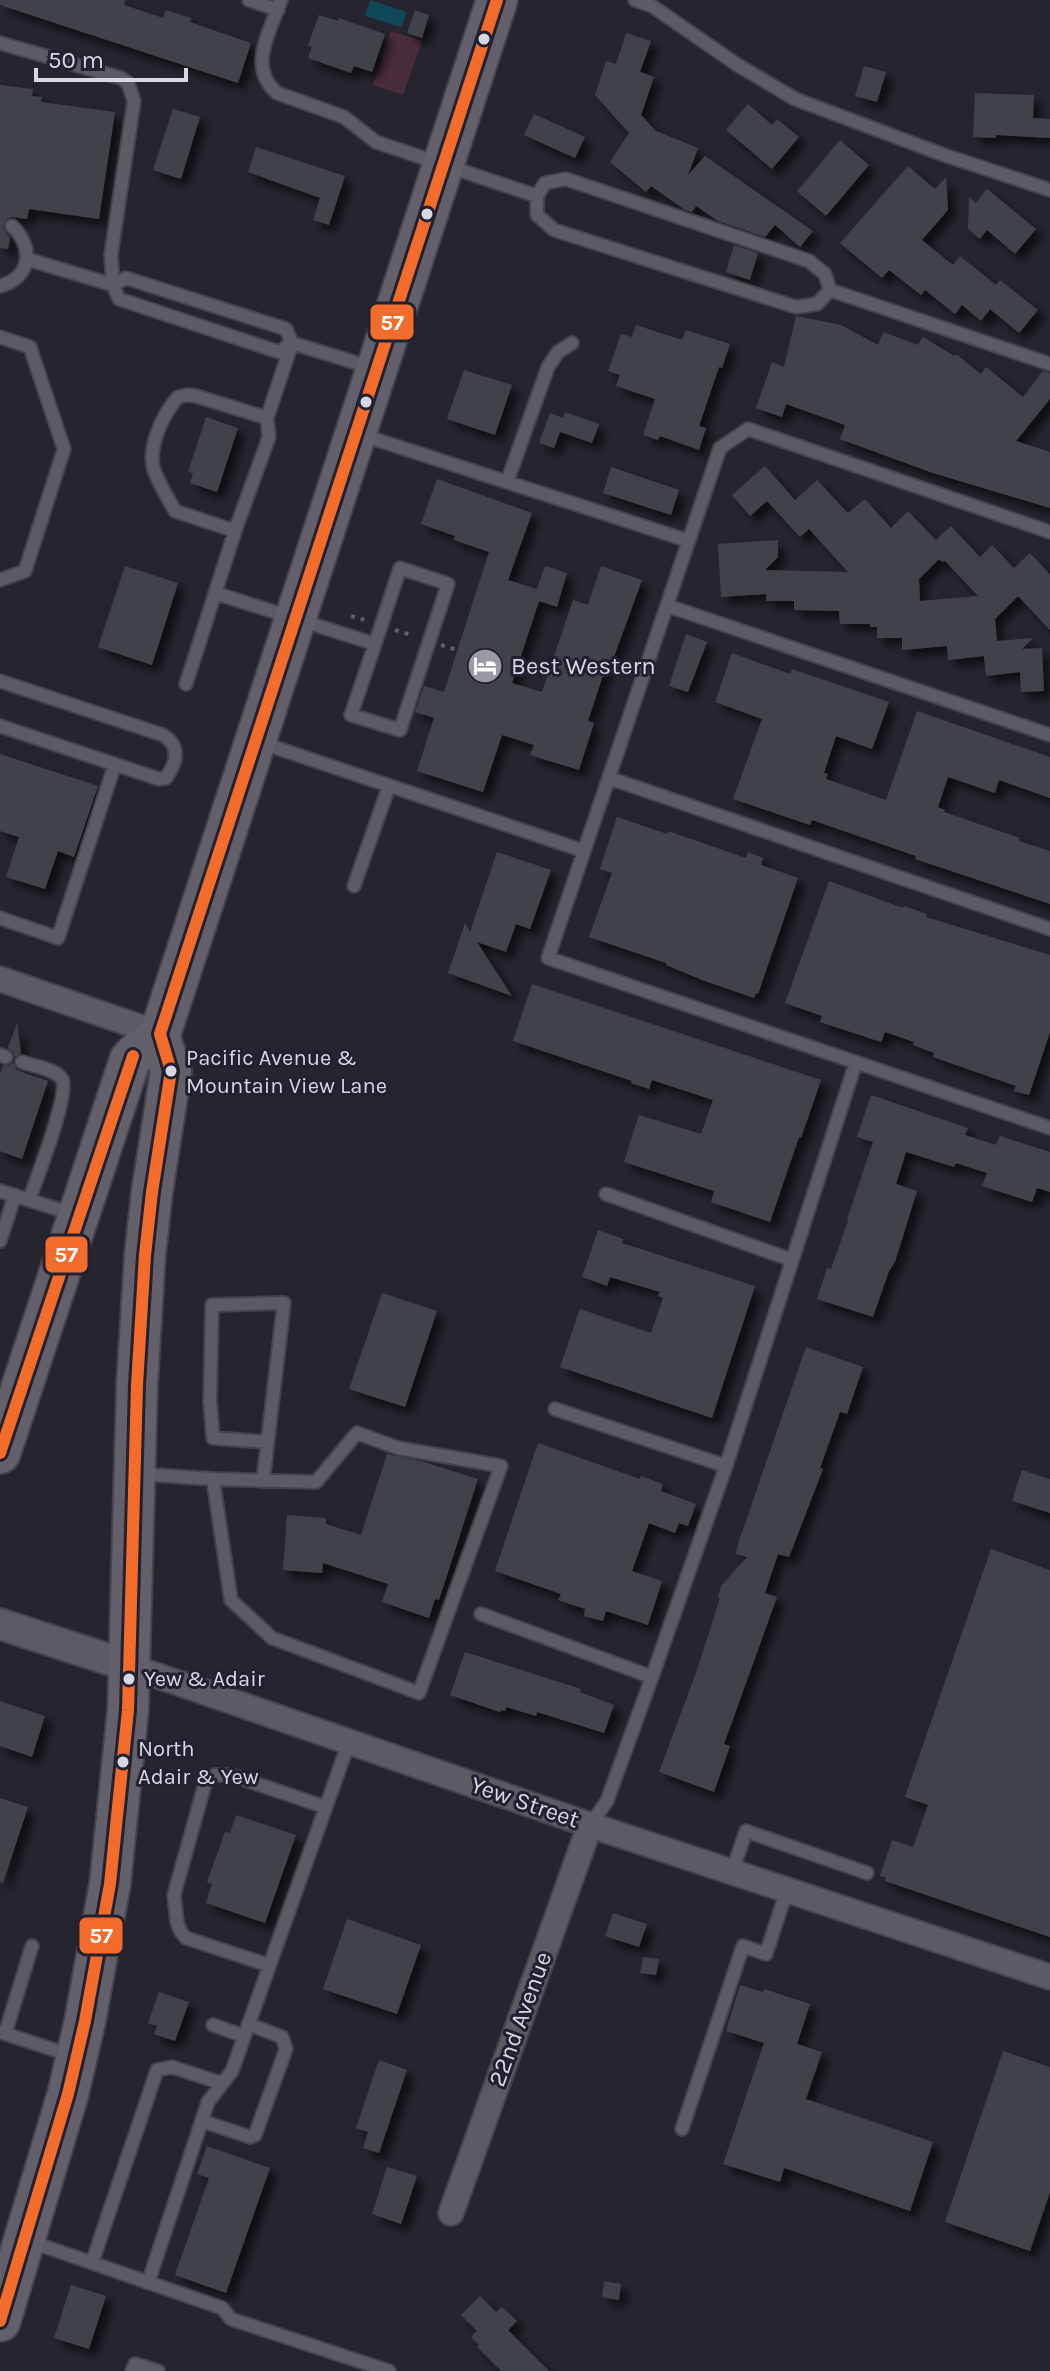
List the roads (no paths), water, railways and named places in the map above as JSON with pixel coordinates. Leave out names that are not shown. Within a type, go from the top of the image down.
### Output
[{"type":"highway","points":[[0,1453],[130,1060],[135,1052],[155,1042],[160,1034],[497,0]]},
{"type":"highway","points":[[0,2321],[68,2094],[110,1884],[124,1757],[137,1385],[145,1255],[171,1071],[160,1034]]},
{"type":"street","points":[[0,979],[160,1034]]},
{"type":"street","name":"Yew Street","points":[[0,1624],[590,1825],[1050,1977]]},
{"type":"street","name":"22nd Avenue","points":[[451,2213],[590,1825]]},
{"type":"lane","points":[[249,0],[280,5],[260,62],[268,86],[277,93],[344,117],[376,142],[537,196]]},
{"type":"lane","points":[[635,0],[652,6],[736,64],[795,99],[944,155],[1050,190]]},
{"type":"lane","points":[[0,43],[121,78],[128,83],[134,101],[111,255],[113,285],[119,299],[279,352],[292,343]]},
{"type":"lane","points":[[566,179],[809,261],[825,274],[830,290],[817,304],[796,307],[554,230],[537,215],[537,196],[545,183],[566,179]]},
{"type":"lane","points":[[0,286],[15,280],[23,271],[27,259],[21,235],[12,226]]},
{"type":"lane","points":[[27,259],[113,285],[126,278],[286,329],[292,343],[267,418],[269,437],[186,684]]},
{"type":"lane","points":[[830,290],[1050,364]]},
{"type":"lane","points":[[0,337],[30,347],[64,449],[25,571],[0,580]]},
{"type":"lane","points":[[292,343],[376,369]]},
{"type":"lane","points":[[507,482],[548,367],[558,352],[572,343]]},
{"type":"lane","points":[[235,531],[175,511],[153,468],[152,454],[170,406],[178,397],[188,395],[267,418]]},
{"type":"lane","points":[[1050,532],[748,429],[720,448],[548,958],[1050,1128]]},
{"type":"lane","points":[[355,432],[689,541]]},
{"type":"lane","points":[[400,568],[448,584],[400,730],[351,715],[375,644],[400,568]]},
{"type":"lane","points":[[215,593],[375,644]]},
{"type":"lane","points":[[668,606],[1050,735]]},
{"type":"lane","points":[[0,681],[163,735],[176,748],[175,763],[166,778],[159,779],[0,726]]},
{"type":"lane","points":[[255,741],[584,851]]},
{"type":"lane","points":[[0,918],[58,938],[115,764]]},
{"type":"lane","points":[[609,778],[1050,929]]},
{"type":"lane","points":[[354,886],[389,786]]},
{"type":"lane","points":[[22,1062],[55,1073],[64,1084],[61,1105],[29,1200]]},
{"type":"lane","points":[[590,1825],[607,1801],[726,1466],[856,1062]]},
{"type":"lane","points":[[0,1191],[79,1215]]},
{"type":"lane","points":[[606,1194],[792,1260]]},
{"type":"lane","points":[[0,1241],[15,1195]]},
{"type":"lane","points":[[263,1481],[284,1303],[212,1305],[210,1401],[213,1438],[267,1442]]},
{"type":"lane","points":[[555,1409],[726,1466]]},
{"type":"lane","points":[[136,1474],[316,1482],[357,1433],[398,1448],[501,1466],[419,1693],[272,1638],[231,1600],[213,1479]]},
{"type":"lane","points":[[481,1614],[652,1677]]},
{"type":"lane","points":[[148,2283],[208,2102],[232,2071],[349,1742]]},
{"type":"lane","points":[[268,1965],[186,1938],[177,1922],[174,1895],[206,1780],[215,1775],[231,1775],[325,1807]]},
{"type":"lane","points":[[732,1872],[746,1831],[867,1873]]},
{"type":"lane","points":[[682,2129],[743,1946],[766,1954],[787,1890]]},
{"type":"lane","points":[[32,1946],[3,2033],[76,2057]]},
{"type":"lane","points":[[202,2121],[250,2137],[255,2135],[286,2049],[282,2037],[213,2025]]},
{"type":"lane","points":[[92,2263],[157,2070],[172,2067],[221,2083]]},
{"type":"lane","points":[[26,2240],[222,2308],[231,2319],[389,2371]]},
{"type":"lane","points":[[132,2371],[135,2364],[158,2371]]},
{"type":"water","points":[[370,0],[407,12],[401,27],[365,16]]},
{"type":"place","name":"Best Western","points":[[485,666]]},
{"type":"place","name":"Pacific Avenue & Mountain View Lane","points":[[171,1071]]},
{"type":"place","name":"Yew & Adair","points":[[129,1679]]},
{"type":"place","name":"North Adair & Yew","points":[[123,1762]]}]
